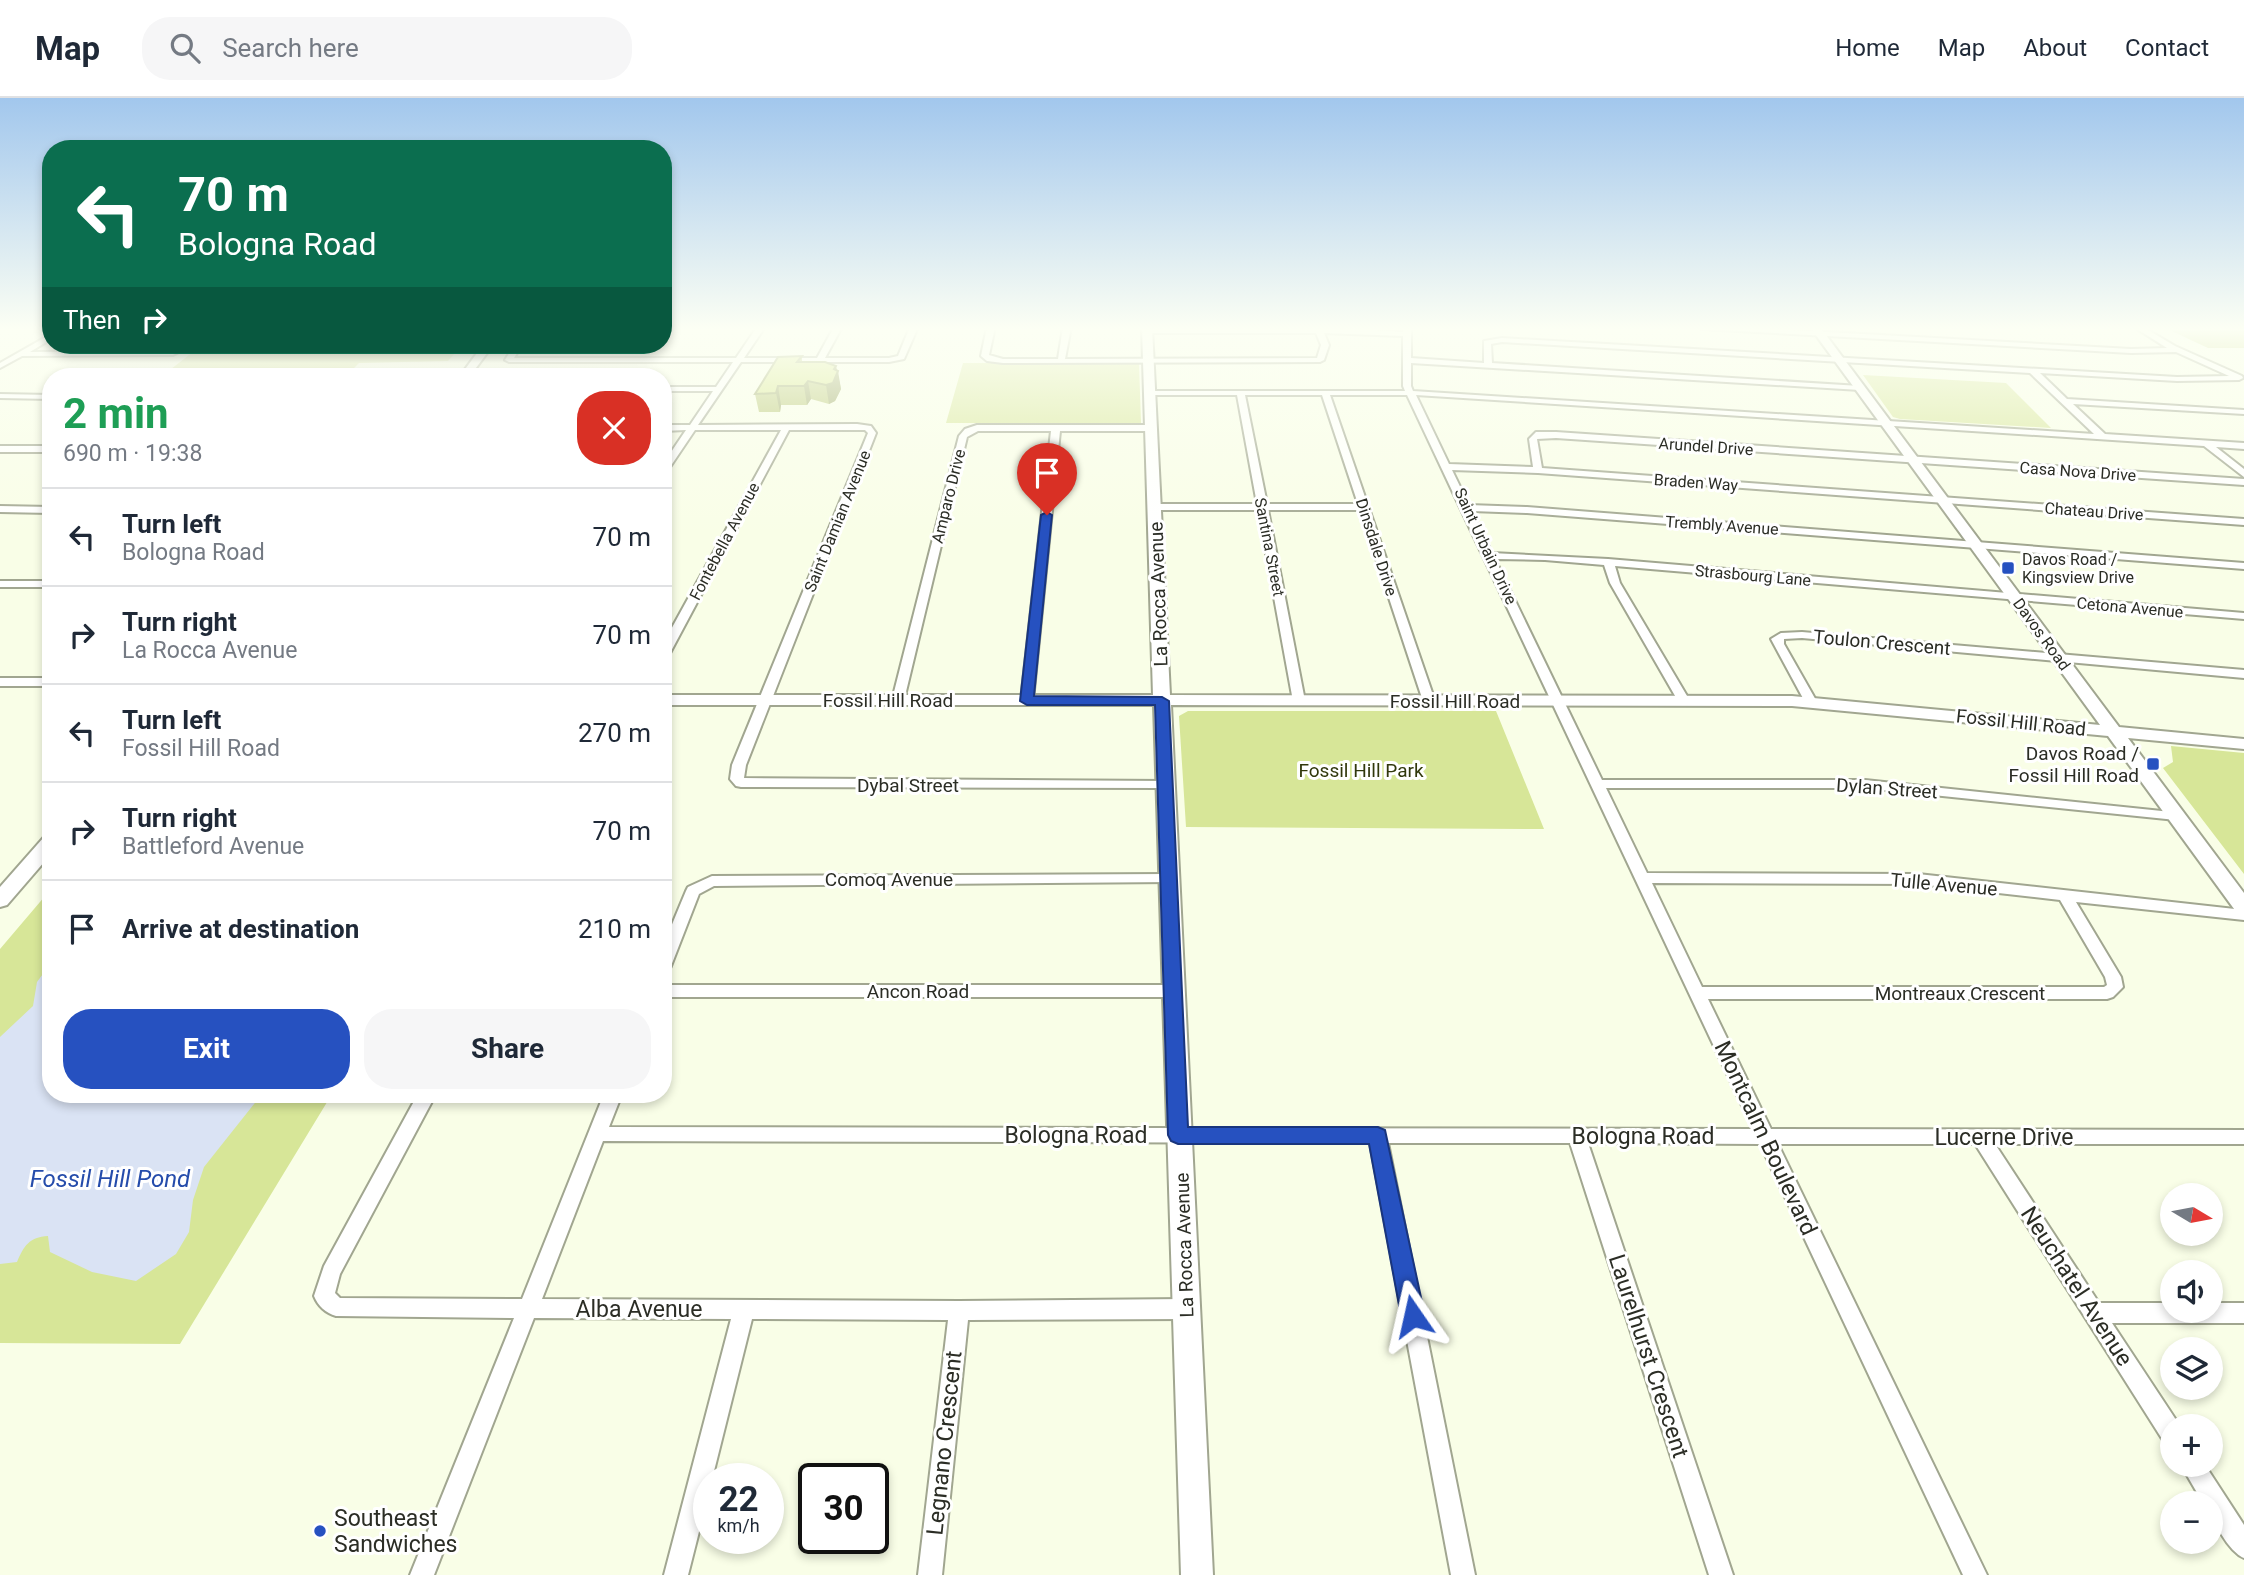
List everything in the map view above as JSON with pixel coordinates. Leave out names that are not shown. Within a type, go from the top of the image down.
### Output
[{"type":"street","points":[[672,456],[714,396]]},
{"type":"street","name":"La Rocca Avenue","points":[[1149,396],[1197,1575]]},
{"type":"street","name":"Santina Street","points":[[1242,396],[1300,701]]},
{"type":"street","name":"Dinsdale Drive","points":[[1326,396],[1429,701]]},
{"type":"street","name":"Saint Urbain Drive","points":[[1412,396],[1558,701]]},
{"type":"street","points":[[1459,396],[2244,446]]},
{"type":"street","name":"Davos Road","points":[[1866,396],[2244,908]]},
{"type":"street","points":[[2060,396],[2103,436]]},
{"type":"street","points":[[0,397],[42,397]]},
{"type":"street","points":[[2066,401],[2244,412]]},
{"type":"street","name":"Saint Damian Avenue","points":[[672,428],[857,427],[867,428],[872,433],[765,700]]},
{"type":"street","name":"Fontebella Avenue","points":[[672,638],[786,428]]},
{"type":"street","name":"Amparo Drive","points":[[898,700],[963,436],[977,428],[1151,428]]},
{"type":"street","points":[[1027,701],[1056,428]]},
{"type":"street","name":"Arundel Drive","points":[[1538,470],[1533,439],[1536,435],[1913,459]]},
{"type":"street","points":[[2206,443],[2244,474]]},
{"type":"street","points":[[0,449],[42,449]]},
{"type":"street","name":"Casa Nova Drive","points":[[1913,459],[2244,482]]},
{"type":"street","name":"Braden Way","points":[[1448,467],[1538,470],[1943,500]]},
{"type":"street","name":"Chateau Drive","points":[[1943,500],[2244,522]]},
{"type":"street","points":[[1154,507],[1364,507]]},
{"type":"street","name":"Trembly Avenue","points":[[1468,508],[1527,510],[2244,566]]},
{"type":"street","points":[[0,509],[42,510]]},
{"type":"street","name":"Strasbourg Lane","points":[[1491,556],[1536,556],[2016,598]]},
{"type":"street","points":[[1608,562],[1615,583],[1684,701]]},
{"type":"street","points":[[0,584],[42,584]]},
{"type":"street","name":"Cetona Avenue","points":[[2016,598],[2244,616]]},
{"type":"street","name":"Toulon Crescent","points":[[1811,702],[1779,644],[1777,639],[1781,636],[1802,635],[2060,657]]},
{"type":"street","points":[[2060,657],[2244,674]]},
{"type":"street","points":[[0,682],[42,682]]},
{"type":"street","name":"Fossil Hill Road","points":[[672,700],[1811,702],[2244,744]]},
{"type":"street","name":"Dybal Street","points":[[765,700],[737,773],[741,783],[1164,785]]},
{"type":"street","name":"Montcalm Boulevard","points":[[1558,701],[1975,1575]]},
{"type":"street","name":"Dylan Street","points":[[1598,783],[1865,784],[2176,816]]},
{"type":"street","points":[[0,900],[42,851]]},
{"type":"street","name":"Tulle Avenue","points":[[1643,878],[1918,879],[2244,915]]},
{"type":"street","name":"Comoq Avenue","points":[[672,943],[693,891],[712,881],[1168,879]]},
{"type":"street","name":"Montreaux Crescent","points":[[1697,993],[2108,993],[2115,987],[2113,977],[2065,895]]},
{"type":"street","name":"Ancon Road","points":[[672,990],[1173,991]]},
{"type":"street","name":"Alba Avenue","points":[[422,1103],[331,1272],[324,1296],[336,1307],[959,1311],[1186,1309]]},
{"type":"street","points":[[422,1575],[610,1103]]},
{"type":"street","name":"Bologna Road","points":[[598,1134],[1765,1137]]},
{"type":"street","points":[[1378,1136],[1463,1575]]},
{"type":"street","name":"Laurelhurst Crescent","points":[[1577,1136],[1721,1575]]},
{"type":"street","name":"Lucerne Drive","points":[[1765,1137],[2244,1137]]},
{"type":"street","name":"Neuchatel Avenue","points":[[1981,1138],[2160,1415]]},
{"type":"street","points":[[677,1575],[744,1310]]},
{"type":"street","name":"Legnano Crescent","points":[[930,1575],[959,1311]]},
{"type":"street","points":[[2094,1313],[2244,1313]]},
{"type":"street","points":[[2200,1477],[2244,1546]]},
{"type":"green space","points":[[954,396],[1140,396],[1141,423],[946,423]]},
{"type":"green space","points":[[1878,396],[2019,396],[2051,428],[1900,419],[1893,417]]},
{"type":"green space","name":"Fossil Hill Park","points":[[1188,711],[1496,711],[1544,829],[1186,827],[1179,716]]},
{"type":"green space","points":[[2171,746],[2244,753],[2244,874],[2163,768],[2173,762]]},
{"type":"green space","points":[[42,900],[42,1103],[327,1103],[180,1344],[0,1343],[0,949]]},
{"type":"water","name":"Fossil Hill Pond","points":[[42,975],[42,1103],[255,1103],[204,1167],[193,1200],[189,1232],[176,1254],[136,1281],[92,1272],[50,1252],[48,1236],[28,1243],[17,1262],[0,1264],[0,1037],[33,1006],[37,982]]},
{"type":"place","name":"Davos Road / Kingsview Drive","points":[[2008,568]]},
{"type":"place","name":"Davos Road / Fossil Hill Road","points":[[2153,764]]},
{"type":"place","name":"Southeast Sandwiches","points":[[320,1531]]},
{"type":"route","points":[[1047,515],[1027,701],[1162,701],[1178,1135],[1378,1136],[1413,1316]]}]
